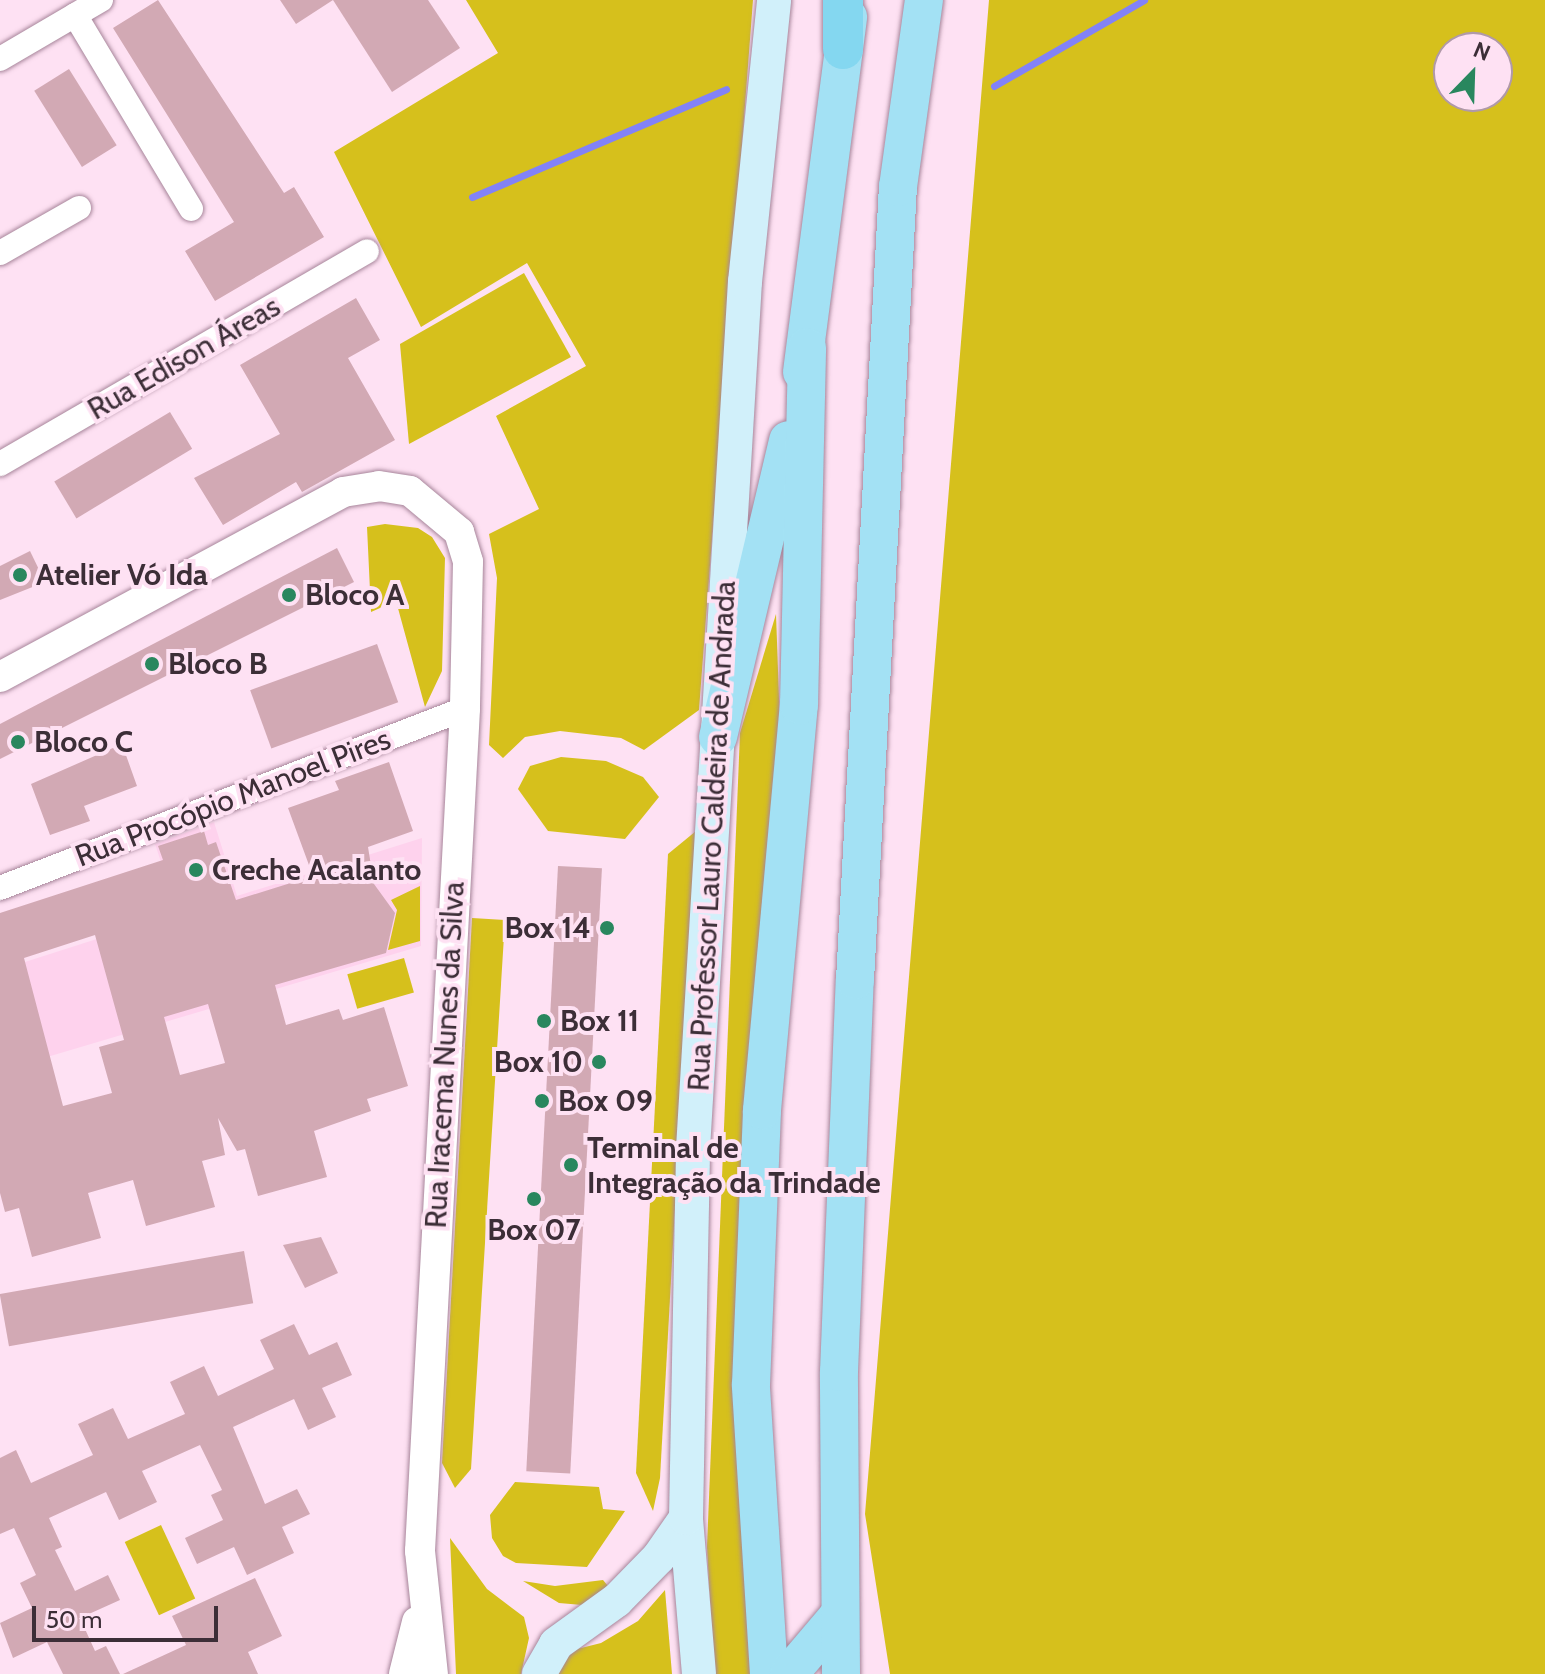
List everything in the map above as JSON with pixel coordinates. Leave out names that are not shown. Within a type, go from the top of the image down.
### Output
[{"type":"highway","points":[[843,0],[843,49]]},
{"type":"main road","name":"Rua Professor Lauro Caldeira de Andrada","points":[[699,1674],[686,1518],[694,1134],[745,282],[774,0]]},
{"type":"main road","points":[[769,1674],[751,1385],[762,1110],[799,705],[807,347],[851,0]]},
{"type":"main road","points":[[841,1674],[839,1372],[855,980],[898,187],[924,0]]},
{"type":"main road","points":[[718,737],[807,347]]},
{"type":"main road","points":[[539,1674],[556,1644],[617,1600],[659,1557],[686,1518]]},
{"type":"main road","points":[[789,1674],[839,1615]]},
{"type":"street","points":[[0,59],[101,0]]},
{"type":"street","points":[[75,15],[191,209]]},
{"type":"street","points":[[0,253],[79,208]]},
{"type":"street","name":"Rua Edison Áreas","points":[[0,464],[367,251]]},
{"type":"street","name":"Rua Iracema Nunes da Silva","points":[[0,677],[343,492],[379,486],[410,491],[459,532],[468,562],[465,709],[422,1493],[422,1600],[433,1674]]},
{"type":"street","name":"Rua Procópio Manoel Pires","points":[[0,888],[465,709]]},
{"type":"street","points":[[404,1674],[422,1600]]},
{"type":"shaded area","points":[[466,0],[753,0],[699,710],[644,750],[621,738],[560,731],[525,737],[503,758],[489,745],[497,578],[489,534],[539,509],[496,416],[586,366],[527,263],[421,327],[334,152],[498,53]]},
{"type":"shaded area","points":[[989,0],[1545,0],[1545,1674],[890,1674],[865,1514]]},
{"type":"shaded area","points":[[524,273],[571,357],[409,444],[400,344]]},
{"type":"shaded area","points":[[385,524],[418,528],[432,537],[445,558],[442,671],[425,707],[396,601],[371,612],[367,527]]},
{"type":"shaded area","points":[[776,614],[782,782],[753,1674],[714,1674],[707,1547],[740,733]]},
{"type":"shaded area","points":[[561,757],[606,761],[643,777],[659,797],[625,839],[548,831],[518,789],[530,766]]},
{"type":"shaded area","points":[[214,822],[237,896],[422,838],[421,946],[0,1071],[0,970],[178,913],[155,844]]},
{"type":"shaded area","points":[[696,831],[660,1478],[653,1511],[636,1473],[668,854]]},
{"type":"shaded area","points":[[420,886],[420,941],[388,950],[397,910],[391,900]]},
{"type":"shaded area","points":[[472,918],[505,920],[471,1469],[455,1488],[442,1463]]},
{"type":"shaded area","points":[[404,958],[414,993],[357,1009],[347,974]]},
{"type":"shaded area","points":[[515,1482],[599,1487],[603,1509],[625,1511],[587,1567],[516,1563],[503,1556],[492,1538],[490,1515]]},
{"type":"shaded area","points":[[161,1525],[195,1598],[159,1615],[125,1542]]},
{"type":"shaded area","points":[[450,1538],[487,1589],[524,1617],[529,1638],[521,1674],[456,1674]]},
{"type":"shaded area","points":[[603,1580],[608,1586],[582,1605],[559,1603],[523,1581],[555,1586]]},
{"type":"shaded area","points":[[665,1590],[672,1674],[555,1674],[573,1650],[601,1643],[638,1621]]},
{"type":"building","points":[[158,0],[284,193],[294,187],[324,237],[215,301],[185,251],[234,222],[113,28]]},
{"type":"building","points":[[280,0],[333,0],[296,24]]},
{"type":"building","points":[[333,0],[428,0],[460,48],[392,92]]},
{"type":"building","points":[[69,69],[117,145],[82,167],[34,91]]},
{"type":"building","points":[[356,298],[380,340],[348,358],[395,440],[302,492],[296,482],[223,525],[194,478],[280,434],[240,365]]},
{"type":"building","points":[[170,412],[192,449],[76,518],[54,482]]},
{"type":"building","points":[[337,548],[354,582],[0,759],[0,724]]},
{"type":"building","name":"Atelier Vó Ida","points":[[30,551],[45,582],[0,600],[0,566]]},
{"type":"building","points":[[377,644],[398,702],[271,748],[250,690]]},
{"type":"building","points":[[122,744],[137,786],[84,806],[90,821],[50,835],[31,784]]},
{"type":"building","points":[[389,762],[413,831],[368,847],[374,884],[395,913],[386,953],[275,985],[286,1025],[339,1009],[343,1020],[384,1007],[408,1086],[367,1099],[371,1111],[314,1131],[327,1177],[258,1196],[245,1149],[237,1151],[218,1118],[225,1155],[202,1161],[215,1207],[146,1226],[133,1180],[88,1193],[101,1238],[32,1257],[19,1208],[5,1212],[0,1193],[0,913],[163,860],[158,846],[204,831],[208,845],[216,842],[236,900],[313,876],[288,808],[339,790],[335,781]],"holes":[[[95,935],[124,1040],[99,1047],[112,1093],[63,1106],[24,958]],[[208,1004],[225,1063],[180,1075],[164,1017]]]},
{"type":"building","points":[[558,866],[602,868],[570,1473],[526,1471]]},
{"type":"building","points":[[321,1237],[338,1273],[305,1288],[283,1245]]},
{"type":"building","points":[[244,1251],[253,1303],[9,1346],[0,1294]]},
{"type":"building","points":[[294,1324],[309,1355],[337,1342],[352,1375],[322,1388],[336,1417],[308,1430],[294,1399],[233,1427],[265,1504],[297,1489],[310,1514],[282,1527],[294,1553],[247,1575],[234,1547],[197,1564],[185,1538],[223,1520],[211,1495],[222,1490],[200,1445],[142,1471],[157,1502],[119,1520],[106,1492],[49,1518],[62,1547],[55,1550],[75,1591],[108,1575],[120,1600],[80,1618],[95,1651],[106,1646],[120,1674],[63,1674],[47,1642],[13,1658],[0,1623],[32,1608],[20,1583],[36,1575],[14,1528],[0,1534],[0,1458],[16,1450],[31,1483],[93,1455],[78,1424],[113,1408],[128,1439],[185,1414],[170,1382],[204,1366],[218,1396],[274,1369],[260,1340]]},
{"type":"building","points":[[255,1578],[282,1636],[248,1652],[258,1674],[123,1674],[186,1645],[172,1616]]},
{"type":"waterway","points":[[994,86],[1144,0]]},
{"type":"waterway","points":[[472,197],[726,89]]},
{"type":"place","name":"Atelier Vó Ida","points":[[20,575]]},
{"type":"place","name":"Bloco A","points":[[289,595]]},
{"type":"place","name":"Bloco B","points":[[152,664]]},
{"type":"place","name":"Bloco C","points":[[18,742]]},
{"type":"place","name":"Creche Acalanto","points":[[196,870]]},
{"type":"place","name":"Box 14","points":[[607,928]]},
{"type":"place","name":"Box 11","points":[[544,1021]]},
{"type":"place","name":"Box 10","points":[[599,1062]]},
{"type":"place","name":"Box 09","points":[[542,1101]]},
{"type":"place","name":"Terminal de Integração da Trindade","points":[[571,1165]]},
{"type":"place","name":"Box 07","points":[[534,1199]]}]
